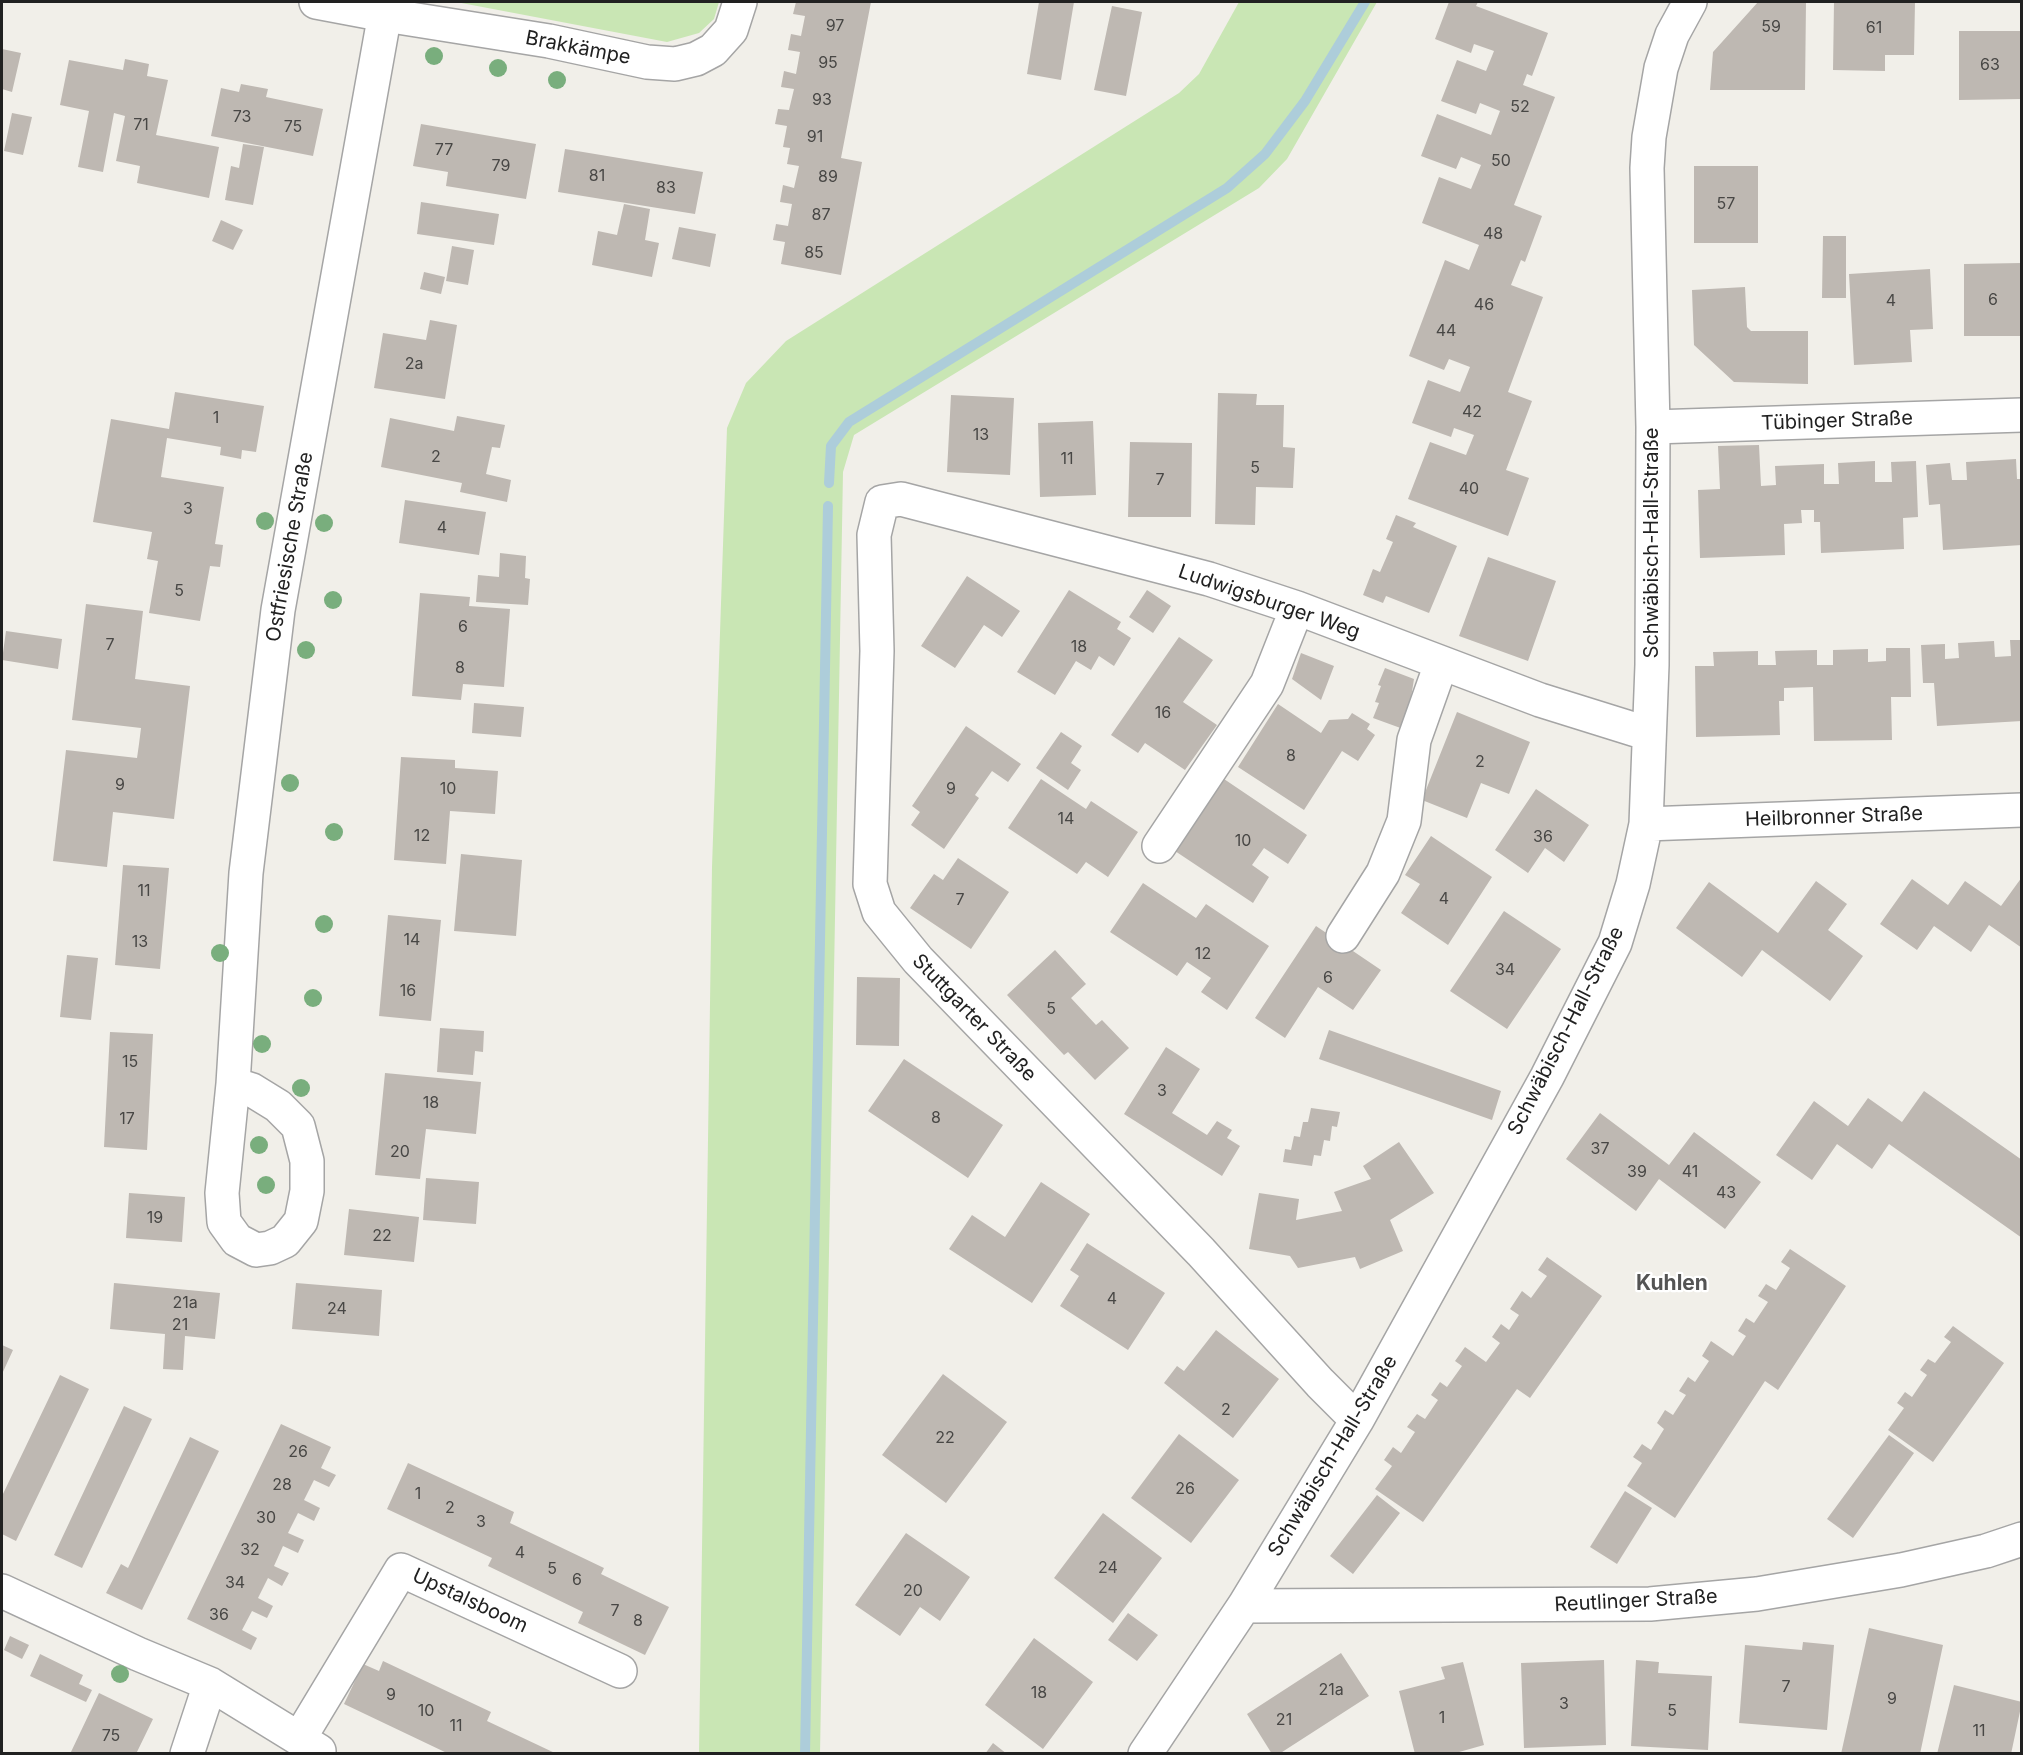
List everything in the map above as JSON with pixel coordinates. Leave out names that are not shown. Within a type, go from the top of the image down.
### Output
[{"type":"street","name":"Brakkämpe","points":[[316,2],[386,8],[647,62],[675,63],[696,59],[712,50],[731,30],[740,2]]},
{"type":"street","name":"Schwäbisch-Hall-Straße","points":[[1145,1754],[1244,1606],[1357,1420],[1547,1077],[1615,943],[1633,884],[1646,824],[1652,664],[1653,427],[1648,202],[1649,137],[1661,68],[1672,35],[1690,2]]},
{"type":"street","name":"Ostfriesische Straße","points":[[233,1084],[246,873],[278,610],[386,8]]},
{"type":"street","name":"Tübinger Straße","points":[[1653,427],[2022,415]]},
{"type":"street","name":"Ludwigsburger Weg","points":[[882,502],[901,499],[912,501],[1209,579],[1298,608],[1540,700],[1649,734]]},
{"type":"street","name":"Stuttgarter Straße","points":[[882,502],[874,535],[878,651],[870,884],[879,912],[918,960],[1201,1252],[1320,1383],[1357,1420]]},
{"type":"street","points":[[1159,846],[1266,684],[1298,608]]},
{"type":"street","points":[[1343,936],[1383,873],[1404,821],[1414,740],[1441,664]]},
{"type":"street","name":"Heilbronner Straße","points":[[1646,824],[2022,810]]},
{"type":"street","name":"Reutlinger Straße","points":[[1244,1606],[1650,1604],[1757,1594],[1901,1570],[1986,1551],[2022,1539]]},
{"type":"street","name":"Upstalsboom","points":[[2,1592],[210,1684],[308,1746],[401,1570],[620,1671]]},
{"type":"street","points":[[186,1754],[210,1684]]},
{"type":"green space","points":[[456,2],[719,2],[714,19],[699,33],[667,42]]},
{"type":"green space","points":[[1239,2],[1377,2],[1287,159],[1259,188],[854,435],[843,472],[820,1753],[699,1753],[712,867],[727,428],[746,383],[786,341],[1179,93],[1199,74]]},
{"type":"building","points":[[796,2],[871,2],[841,158],[862,162],[841,275],[781,264],[785,242],[773,240],[776,224],[788,226],[792,204],[780,202],[783,185],[794,188],[799,166],[787,164],[790,148],[783,147],[787,126],[775,124],[778,109],[789,110],[794,89],[781,87],[784,71],[796,74],[800,52],[788,50],[791,34],[801,36],[805,16],[793,14]]},
{"type":"building","points":[[1039,2],[1074,2],[1061,80],[1027,74]]},
{"type":"building","points":[[1449,2],[1478,2],[1476,6],[1548,33],[1532,76],[1527,74],[1523,85],[1555,97],[1514,205],[1542,216],[1525,262],[1521,260],[1511,285],[1543,297],[1508,392],[1532,401],[1506,470],[1529,478],[1508,536],[1408,499],[1430,442],[1466,455],[1474,435],[1454,428],[1451,437],[1412,423],[1428,380],[1460,392],[1470,367],[1449,359],[1444,370],[1409,356],[1445,260],[1469,270],[1479,245],[1422,223],[1439,177],[1471,189],[1481,165],[1461,157],[1456,169],[1421,156],[1437,114],[1491,135],[1500,111],[1480,103],[1476,114],[1441,101],[1457,60],[1486,71],[1494,51],[1474,44],[1471,53],[1435,39]]},
{"type":"building","points":[[1758,2],[1806,2],[1805,90],[1710,90],[1713,52]]},
{"type":"building","points":[[1834,2],[1915,2],[1914,55],[1885,55],[1885,71],[1833,70]]},
{"type":"building","points":[[1112,6],[1142,12],[1126,96],[1094,90]]},
{"type":"building","points":[[1959,31],[2022,31],[2022,99],[1959,100]]},
{"type":"building","points":[[2,49],[21,53],[12,92],[2,89]]},
{"type":"building","points":[[125,59],[149,64],[147,76],[168,80],[156,135],[219,147],[209,198],[137,183],[140,166],[116,161],[125,116],[114,113],[103,172],[78,167],[89,111],[60,105],[69,60],[123,70]]},
{"type":"building","points":[[241,84],[268,89],[266,97],[323,109],[313,156],[211,136],[221,88],[239,92]]},
{"type":"building","points":[[12,113],[32,117],[23,155],[4,151]]},
{"type":"building","points":[[421,124],[536,144],[526,199],[446,186],[448,172],[413,166]]},
{"type":"building","points":[[243,144],[264,147],[253,205],[225,200],[231,166],[239,168]]},
{"type":"building","points":[[565,149],[703,172],[695,214],[558,192]]},
{"type":"building","points":[[1694,166],[1758,166],[1758,243],[1694,243]]},
{"type":"building","points":[[421,202],[499,214],[494,245],[417,234]]},
{"type":"building","points":[[624,204],[650,209],[645,240],[659,243],[652,277],[592,265],[598,231],[617,235]]},
{"type":"building","points":[[221,220],[243,230],[233,250],[212,241]]},
{"type":"building","points":[[679,227],[716,234],[710,267],[672,259]]},
{"type":"building","points":[[1823,236],[1846,236],[1846,298],[1822,298]]},
{"type":"building","points":[[452,246],[474,250],[468,285],[446,281]]},
{"type":"building","points":[[2022,263],[2022,336],[1964,336],[1964,264]]},
{"type":"building","points":[[1930,269],[1933,329],[1910,330],[1912,362],[1854,365],[1849,274]]},
{"type":"building","points":[[424,272],[445,277],[441,294],[420,289]]},
{"type":"building","points":[[1745,287],[1747,327],[1751,331],[1808,331],[1808,384],[1734,382],[1694,345],[1692,290]]},
{"type":"building","points":[[430,320],[457,325],[445,399],[374,388],[383,333],[426,340]]},
{"type":"building","points":[[175,392],[264,406],[256,452],[242,450],[241,459],[220,455],[221,447],[167,438],[161,477],[224,487],[215,544],[223,545],[220,567],[210,566],[200,621],[149,613],[158,561],[147,559],[152,532],[93,522],[111,419],[169,429]]},
{"type":"building","points":[[1218,393],[1257,394],[1256,405],[1284,405],[1283,447],[1295,448],[1293,488],[1256,487],[1255,525],[1215,524]]},
{"type":"building","points":[[951,395],[1014,398],[1010,475],[947,472]]},
{"type":"building","points":[[457,416],[505,425],[500,448],[492,447],[486,474],[511,480],[507,502],[460,492],[462,483],[381,467],[390,418],[454,431]]},
{"type":"building","points":[[1093,421],[1096,495],[1040,497],[1038,423]]},
{"type":"building","points":[[1130,442],[1192,443],[1191,517],[1128,517]]},
{"type":"building","points":[[1759,445],[1761,486],[1776,485],[1775,466],[1824,464],[1824,484],[1839,484],[1838,463],[1875,461],[1875,482],[1892,482],[1891,462],[1916,461],[1918,517],[1903,518],[1904,549],[1821,553],[1820,522],[1814,522],[1814,510],[1801,510],[1802,523],[1784,524],[1785,555],[1700,558],[1698,490],[1720,489],[1718,446]]},
{"type":"building","points":[[2016,459],[2017,479],[2022,479],[2022,545],[1943,550],[1940,504],[1929,505],[1926,465],[1950,463],[1952,480],[1967,480],[1966,462]]},
{"type":"building","points":[[405,500],[486,512],[479,555],[399,543]]},
{"type":"building","points":[[1396,515],[1416,523],[1413,527],[1457,546],[1429,613],[1386,596],[1383,603],[1363,595],[1373,569],[1380,572],[1393,542],[1386,539]]},
{"type":"building","points":[[500,553],[526,556],[525,578],[530,579],[528,605],[476,602],[478,575],[499,577]]},
{"type":"building","points":[[1488,557],[1556,581],[1528,661],[1459,636]]},
{"type":"building","points":[[967,576],[1020,611],[1002,637],[984,625],[955,668],[921,646]]},
{"type":"building","points":[[1069,590],[1121,622],[1117,629],[1131,638],[1114,666],[1099,656],[1091,670],[1076,661],[1055,695],[1017,672]]},
{"type":"building","points":[[1147,590],[1171,606],[1153,633],[1129,617]]},
{"type":"building","points":[[420,593],[470,597],[469,606],[510,609],[504,687],[463,684],[461,700],[412,696]]},
{"type":"building","points":[[86,604],[143,611],[135,679],[190,686],[174,819],[113,812],[107,867],[53,861],[66,750],[137,758],[139,744],[141,728],[72,720]]},
{"type":"building","points":[[6,631],[62,639],[58,669],[2,660]]},
{"type":"building","points":[[1179,637],[1213,660],[1183,702],[1217,725],[1185,770],[1145,743],[1138,753],[1111,735]]},
{"type":"building","points":[[2010,640],[2022,640],[2022,721],[1937,726],[1934,683],[1923,683],[1921,645],[1945,644],[1945,659],[1959,658],[1958,643],[1994,641],[1995,657],[2011,656]]},
{"type":"building","points":[[1886,648],[1910,648],[1911,697],[1891,697],[1892,740],[1814,741],[1813,687],[1784,688],[1784,701],[1779,701],[1780,735],[1696,737],[1695,666],[1714,666],[1713,652],[1758,651],[1758,665],[1776,665],[1775,651],[1817,650],[1817,665],[1833,665],[1833,650],[1868,649],[1868,662],[1886,661]]},
{"type":"building","points":[[1301,653],[1334,666],[1321,700],[1292,679]]},
{"type":"building","points":[[1385,668],[1414,679],[1406,730],[1373,718],[1379,703],[1375,702],[1381,686],[1378,685]]},
{"type":"building","points":[[474,703],[524,707],[521,737],[472,733]]},
{"type":"building","points":[[1278,704],[1321,733],[1329,720],[1348,719],[1352,713],[1370,724],[1367,729],[1375,735],[1358,761],[1342,751],[1304,810],[1238,767]]},
{"type":"building","points":[[1457,712],[1530,742],[1509,794],[1481,783],[1467,818],[1422,800]]},
{"type":"building","points":[[966,726],[1021,764],[1008,782],[992,771],[975,795],[979,798],[944,849],[911,825],[920,812],[912,806]]},
{"type":"building","points":[[1061,732],[1082,746],[1071,763],[1081,770],[1068,790],[1036,768]]},
{"type":"building","points":[[401,757],[455,760],[455,768],[498,771],[495,814],[450,811],[446,864],[394,860]]},
{"type":"building","points":[[1041,779],[1086,809],[1091,801],[1138,832],[1108,877],[1086,862],[1077,874],[1008,828]]},
{"type":"building","points":[[1224,779],[1307,835],[1288,864],[1264,848],[1252,865],[1269,877],[1253,903],[1175,851]]},
{"type":"building","points":[[1536,789],[1589,825],[1564,862],[1545,848],[1528,873],[1495,850]]},
{"type":"building","points":[[1431,836],[1492,877],[1448,945],[1401,913],[1420,884],[1405,875]]},
{"type":"building","points":[[461,854],[522,860],[516,936],[454,931]]},
{"type":"building","points":[[958,858],[1009,892],[971,949],[910,908],[934,874],[943,880]]},
{"type":"building","points":[[123,865],[169,868],[160,969],[115,965]]},
{"type":"building","points":[[2022,877],[2022,948],[1989,925],[1971,952],[1934,926],[1917,950],[1880,924],[1912,879],[1948,905],[1965,881],[2001,906]]},
{"type":"building","points":[[1816,881],[1847,904],[1828,930],[1863,956],[1830,1001],[1762,950],[1742,977],[1676,928],[1709,882],[1778,933]]},
{"type":"building","points":[[1143,883],[1196,918],[1206,904],[1269,946],[1227,1010],[1201,992],[1211,978],[1187,962],[1177,976],[1110,932]]},
{"type":"building","points":[[1504,911],[1561,949],[1507,1029],[1450,991]]},
{"type":"building","points":[[388,915],[441,920],[431,1021],[379,1016]]},
{"type":"building","points":[[1316,926],[1381,970],[1353,1010],[1318,987],[1285,1038],[1255,1018]]},
{"type":"building","points":[[1055,950],[1086,984],[1071,998],[1096,1025],[1102,1020],[1129,1048],[1095,1080],[1068,1052],[1064,1055],[1007,995]]},
{"type":"building","points":[[67,955],[98,958],[91,1020],[60,1017]]},
{"type":"building","points":[[857,977],[900,978],[899,1046],[856,1045]]},
{"type":"building","points":[[440,1028],[484,1031],[483,1052],[475,1051],[473,1075],[437,1072]]},
{"type":"building","points":[[1329,1030],[1501,1091],[1492,1120],[1319,1059]]},
{"type":"building","points":[[110,1032],[153,1034],[147,1150],[104,1147]]},
{"type":"building","points":[[1166,1047],[1200,1069],[1172,1113],[1207,1135],[1217,1121],[1232,1130],[1227,1138],[1240,1146],[1222,1176],[1124,1114]]},
{"type":"building","points":[[904,1059],[1003,1125],[968,1178],[868,1111]]},
{"type":"building","points":[[385,1073],[481,1082],[476,1134],[426,1129],[420,1179],[375,1175]]},
{"type":"building","points":[[1924,1091],[2022,1160],[2022,1238],[1889,1144],[1872,1169],[1837,1144],[1812,1180],[1776,1155],[1814,1101],[1848,1126],[1868,1098],[1902,1122]]},
{"type":"building","points":[[1311,1108],[1340,1112],[1337,1127],[1332,1126],[1330,1141],[1324,1140],[1321,1156],[1314,1155],[1312,1166],[1283,1162],[1285,1149],[1291,1150],[1294,1136],[1300,1137],[1303,1122],[1308,1122]]},
{"type":"building","points":[[1600,1113],[1669,1165],[1694,1132],[1761,1182],[1725,1229],[1659,1179],[1636,1211],[1566,1159]]},
{"type":"building","points":[[1399,1142],[1434,1193],[1390,1220],[1403,1251],[1360,1269],[1355,1257],[1298,1268],[1290,1256],[1249,1249],[1259,1193],[1299,1199],[1296,1220],[1342,1211],[1334,1192],[1371,1179],[1363,1166]]},
{"type":"building","points":[[426,1178],[479,1182],[476,1224],[423,1220]]},
{"type":"building","points":[[1041,1182],[1090,1214],[1032,1303],[949,1249],[972,1215],[1005,1237]]},
{"type":"building","points":[[129,1193],[185,1197],[182,1242],[126,1238]]},
{"type":"building","points":[[349,1209],[419,1217],[414,1262],[344,1255]]},
{"type":"building","points":[[1087,1243],[1165,1293],[1128,1350],[1060,1306],[1079,1276],[1070,1270]]},
{"type":"building","points":[[1790,1249],[1846,1286],[1778,1390],[1765,1381],[1675,1518],[1627,1486],[1642,1463],[1633,1457],[1642,1444],[1651,1450],[1664,1429],[1657,1423],[1665,1410],[1673,1415],[1686,1395],[1679,1391],[1688,1377],[1695,1382],[1709,1361],[1702,1356],[1711,1341],[1733,1356],[1746,1336],[1738,1331],[1746,1318],[1754,1323],[1768,1302],[1758,1296],[1766,1284],[1776,1290],[1790,1268],[1781,1262]]},
{"type":"building","points":[[1547,1257],[1602,1296],[1530,1398],[1517,1389],[1423,1522],[1375,1489],[1392,1466],[1384,1460],[1393,1447],[1401,1453],[1415,1432],[1407,1427],[1417,1414],[1425,1419],[1438,1400],[1431,1395],[1440,1382],[1447,1387],[1462,1366],[1455,1361],[1465,1347],[1486,1362],[1500,1343],[1492,1337],[1501,1324],[1509,1330],[1519,1315],[1510,1309],[1522,1291],[1531,1298],[1547,1276],[1538,1270]]},
{"type":"building","points":[[114,1283],[220,1293],[215,1339],[185,1336],[183,1370],[163,1369],[165,1334],[110,1329]]},
{"type":"building","points":[[296,1283],[382,1290],[379,1336],[292,1329]]},
{"type":"building","points":[[1953,1326],[2004,1363],[1933,1462],[1888,1430],[1904,1408],[1897,1403],[1905,1392],[1912,1397],[1927,1375],[1920,1370],[1928,1359],[1935,1363],[1951,1342],[1944,1337]]},
{"type":"building","points":[[1216,1330],[1279,1379],[1233,1438],[1164,1383],[1177,1366],[1184,1371]]},
{"type":"building","points":[[2,1345],[13,1350],[2,1374]]},
{"type":"building","points":[[943,1374],[1007,1422],[946,1503],[882,1455]]},
{"type":"building","points":[[60,1375],[89,1389],[16,1541],[2,1534],[2,1496]]},
{"type":"building","points":[[124,1406],[152,1419],[82,1568],[54,1555]]},
{"type":"building","points":[[281,1424],[331,1447],[321,1468],[336,1475],[329,1487],[314,1480],[304,1500],[320,1508],[314,1521],[298,1513],[288,1533],[304,1540],[298,1553],[283,1546],[274,1566],[289,1573],[282,1586],[268,1578],[258,1598],[273,1606],[267,1618],[252,1611],[242,1630],[257,1638],[251,1650],[187,1619]]},
{"type":"building","points":[[1179,1434],[1239,1480],[1191,1543],[1131,1498]]},
{"type":"building","points":[[1889,1435],[1914,1453],[1853,1538],[1827,1519]]},
{"type":"building","points":[[190,1437],[219,1451],[142,1610],[106,1593],[121,1564],[128,1568]]},
{"type":"building","points":[[408,1463],[514,1512],[510,1523],[604,1568],[601,1574],[669,1607],[645,1655],[578,1623],[583,1612],[488,1566],[492,1558],[387,1509]]},
{"type":"building","points":[[1625,1491],[1652,1508],[1617,1564],[1590,1547]]},
{"type":"building","points":[[1377,1495],[1400,1513],[1353,1574],[1330,1556]]},
{"type":"building","points":[[1103,1513],[1162,1558],[1113,1623],[1054,1578]]},
{"type":"building","points":[[906,1533],[970,1577],[940,1621],[920,1607],[900,1636],[855,1605]]},
{"type":"building","points":[[1128,1613],[1158,1635],[1137,1661],[1108,1640]]},
{"type":"building","points":[[1869,1628],[1943,1645],[1920,1754],[1841,1754]]},
{"type":"building","points":[[10,1636],[29,1645],[22,1659],[4,1650]]},
{"type":"building","points":[[1034,1638],[1093,1682],[1043,1749],[985,1705]]},
{"type":"building","points":[[1803,1642],[1834,1645],[1827,1730],[1739,1723],[1745,1645],[1802,1650]]},
{"type":"building","points":[[1341,1653],[1369,1696],[1279,1754],[1272,1754],[1247,1714]]},
{"type":"building","points":[[40,1654],[83,1675],[79,1684],[92,1690],[86,1702],[30,1676]]},
{"type":"building","points":[[1604,1660],[1606,1745],[1524,1748],[1521,1663]]},
{"type":"building","points":[[1636,1660],[1659,1662],[1658,1673],[1712,1676],[1708,1750],[1631,1746]]},
{"type":"building","points":[[383,1661],[491,1712],[487,1721],[557,1754],[449,1754],[344,1704],[363,1664],[379,1671]]},
{"type":"building","points":[[1463,1662],[1484,1745],[1452,1754],[1415,1754],[1399,1691],[1445,1679],[1441,1667]]},
{"type":"building","points":[[1954,1685],[2022,1702],[2011,1754],[1937,1754]]},
{"type":"building","points":[[99,1693],[153,1719],[136,1754],[70,1754]]},
{"type":"building","points":[[993,1743],[1007,1754],[985,1754]]},
{"type":"waterway","points":[[829,483],[831,446],[849,422],[1227,188],[1265,154],[1305,101],[1365,2]]},
{"type":"waterway","points":[[805,1754],[828,506]]},
{"type":"district","name":"Kuhlen","points":[[1672,1284]]}]
